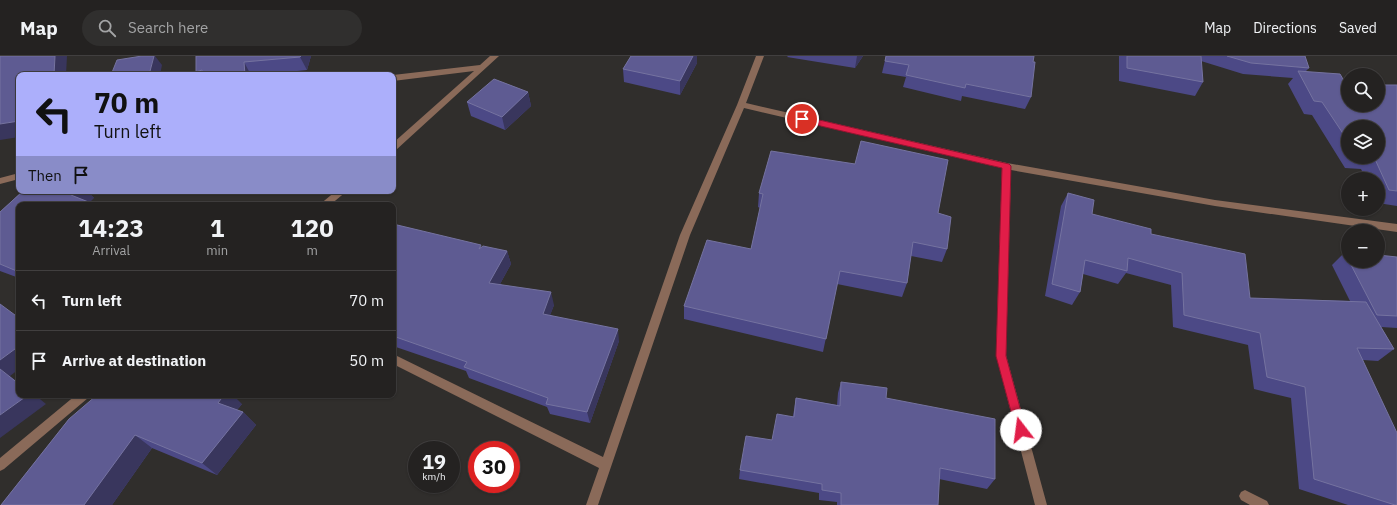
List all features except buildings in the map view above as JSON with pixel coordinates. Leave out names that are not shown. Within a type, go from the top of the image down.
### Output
[{"type":"street","points":[[396,145],[495,56]]},
{"type":"street","points":[[592,505],[685,234],[742,105],[760,56]]},
{"type":"street","points":[[396,78],[483,67]]},
{"type":"street","points":[[742,105],[1007,166],[1215,203],[1397,228]]},
{"type":"street","points":[[1007,166],[1001,356],[1041,505]]},
{"type":"street","points":[[0,181],[16,177]]},
{"type":"street","points":[[328,202],[338,194]]},
{"type":"street","points":[[396,360],[606,465]]},
{"type":"street","points":[[0,465],[80,398]]},
{"type":"street","points":[[1245,496],[1263,505]]},
{"type":"route","points":[[802,119],[908,142],[1007,166],[1001,356],[1021,430]]}]
